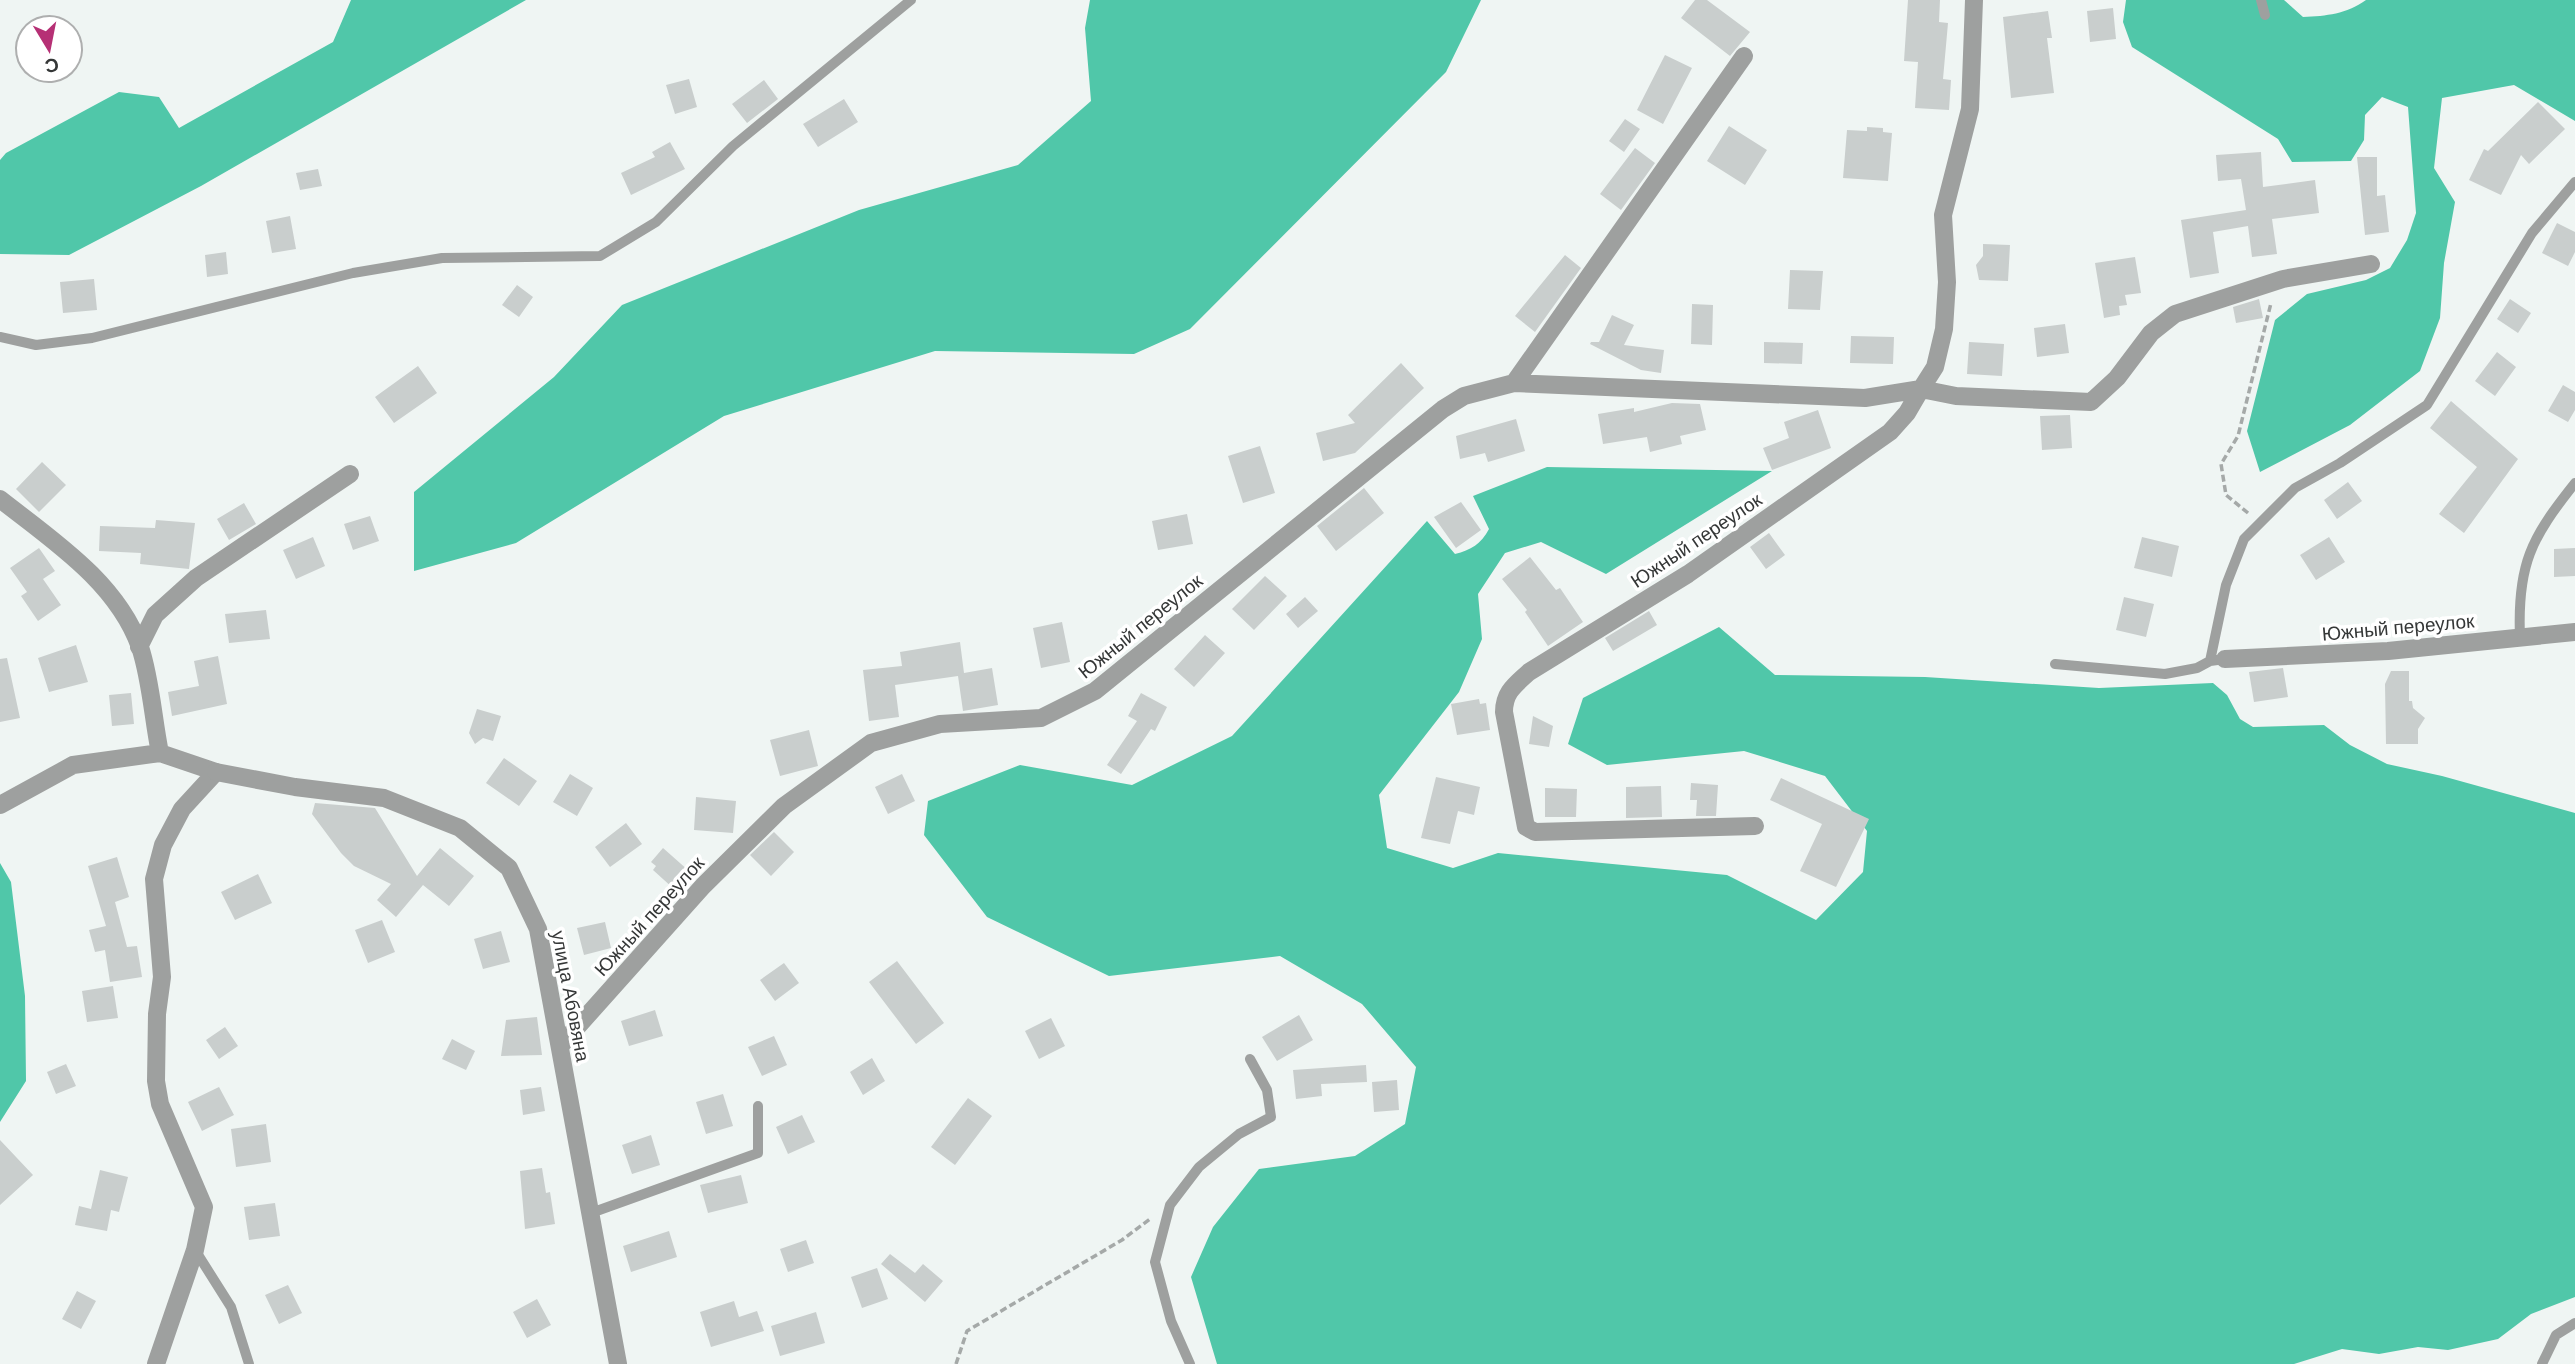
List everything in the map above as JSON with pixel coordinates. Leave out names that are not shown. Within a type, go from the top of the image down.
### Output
[{"type":"street","name":"Южный переулок","points":[[1755,827],[1535,832],[1526,827],[1521,816],[1504,699],[1509,690],[1529,673],[1688,574],[1890,432],[1907,412],[1936,367],[1944,329],[1947,282],[1943,215],[1970,109],[1974,0]]},
{"type":"street","points":[[1514,383],[1744,55]]},
{"type":"street","name":"Южный переулок","points":[[561,1045],[703,886],[784,806],[871,743],[940,724],[1041,718],[1095,691],[1443,409],[1464,396],[1514,383],[1865,398],[1921,389],[1956,396],[2091,402],[2117,378],[2151,333],[2175,314],[2283,279],[2371,264]]},
{"type":"street","points":[[139,647],[155,615],[195,578],[350,474]]},
{"type":"street","points":[[0,499],[97,579],[117,605],[139,647],[160,753],[73,765],[0,805]]},
{"type":"street","name":"Южный переулок","points":[[2217,660],[2388,651],[2575,632]]},
{"type":"street","name":"улица Абовяна","points":[[160,753],[216,772],[295,787],[384,797],[460,828],[509,868],[538,929],[618,1364]]},
{"type":"street","points":[[156,1364],[195,1250],[204,1207],[169,1130],[156,1081],[157,1014],[162,976],[154,879],[163,845],[182,809],[216,772]]},
{"type":"lane","points":[[0,337],[36,345],[92,338],[353,272],[442,258],[600,256],[656,222],[733,146],[911,0]]},
{"type":"lane","points":[[2261,0],[2265,15]]},
{"type":"lane","points":[[2055,664],[2165,674],[2197,668],[2217,660],[2226,585],[2244,539],[2258,521],[2295,488],[2340,463],[2427,405],[2532,233],[2575,183]]},
{"type":"lane","points":[[2520,637],[2518,602],[2530,550],[2541,525],[2575,483]]},
{"type":"lane","points":[[1190,1364],[1171,1321],[1156,1262],[1170,1205],[1199,1167],[1239,1134],[1271,1117],[1267,1090],[1250,1059]]},
{"type":"lane","points":[[591,1213],[758,1153],[758,1106]]},
{"type":"lane","points":[[195,1250],[231,1307],[249,1364]]},
{"type":"lane","points":[[2542,1364],[2556,1335],[2575,1323]]},
{"type":"path","points":[[2258,521],[2227,495],[2221,464],[2238,436],[2270,305],[2283,279]]},
{"type":"path","points":[[956,1364],[967,1331],[1122,1240],[1170,1205]]},
{"type":"green space","points":[[351,0],[526,0],[201,186],[69,255],[0,254],[0,160],[6,153],[119,92],[159,97],[179,128],[333,42]]},
{"type":"green space","points":[[1090,0],[1481,0],[1446,72],[1190,329],[1134,354],[935,351],[724,416],[516,543],[414,571],[414,492],[554,377],[622,305],[859,210],[1018,165],[1091,101],[1085,28]]},
{"type":"green space","points":[[2126,0],[2284,0],[2303,17],[2336,13],[2366,0],[2575,0],[2575,121],[2514,85],[2442,98],[2434,168],[2455,202],[2444,263],[2440,318],[2420,371],[2350,425],[2260,472],[2247,431],[2275,320],[2307,294],[2366,280],[2390,268],[2407,240],[2416,213],[2408,107],[2382,97],[2365,115],[2364,140],[2351,161],[2292,162],[2278,139],[2132,47],[2123,22]]},
{"type":"green space","points":[[1547,467],[1772,471],[1606,574],[1541,542],[1505,553],[1478,594],[1482,639],[1459,692],[1379,795],[1387,848],[1453,868],[1498,853],[1727,875],[1816,920],[1863,872],[1867,831],[1825,776],[1744,751],[1607,765],[1568,744],[1583,698],[1719,627],[1775,675],[1925,677],[2099,688],[2213,683],[2227,695],[2240,719],[2253,727],[2324,725],[2350,745],[2387,764],[2442,776],[2575,813],[2575,1297],[2531,1314],[2498,1339],[2448,1350],[2418,1347],[2379,1354],[2342,1349],[2294,1364],[1217,1364],[1191,1277],[1213,1227],[1259,1169],[1355,1156],[1405,1124],[1416,1067],[1362,1004],[1280,956],[1109,976],[987,917],[924,835],[928,801],[1020,765],[1132,785],[1232,736],[1427,521],[1455,554],[1466,551],[1475,546],[1489,529],[1473,496]]},
{"type":"green space","points":[[0,863],[11,882],[25,996],[26,1081],[0,1122]]},
{"type":"building","points":[[1695,0],[1707,0],[1750,32],[1730,56],[1681,18]]},
{"type":"building","points":[[1908,0],[1940,0],[1939,22],[1948,23],[1943,79],[1951,80],[1949,110],[1915,108],[1918,62],[1904,61]]},
{"type":"building","points":[[2113,8],[2116,39],[2090,42],[2087,11]]},
{"type":"building","points":[[2048,11],[2052,38],[2047,38],[2054,93],[2011,98],[2003,17]]},
{"type":"building","points":[[1665,55],[1692,68],[1663,124],[1637,110]]},
{"type":"building","points":[[689,79],[697,107],[675,114],[666,85]]},
{"type":"building","points":[[764,80],[778,99],[747,123],[732,104]]},
{"type":"building","points":[[844,99],[858,122],[818,147],[803,124]]},
{"type":"building","points":[[2538,102],[2565,129],[2529,164],[2521,155],[2501,195],[2469,180],[2484,149],[2488,151]]},
{"type":"building","points":[[1625,119],[1640,129],[1624,152],[1609,141]]},
{"type":"building","points":[[1729,126],[1767,150],[1745,185],[1707,161]]},
{"type":"building","points":[[1867,127],[1883,128],[1883,132],[1892,133],[1888,181],[1843,178],[1847,130],[1867,131]]},
{"type":"building","points":[[670,142],[685,169],[631,195],[621,173],[655,157],[652,152]]},
{"type":"building","points":[[1635,148],[1655,163],[1621,210],[1600,194]]},
{"type":"building","points":[[2261,152],[2263,187],[2315,180],[2319,213],[2272,219],[2277,254],[2252,257],[2248,226],[2213,232],[2219,273],[2190,278],[2181,220],[2246,210],[2241,179],[2218,181],[2216,155]]},
{"type":"building","points":[[2357,157],[2377,157],[2377,196],[2385,195],[2389,232],[2365,235]]},
{"type":"building","points":[[318,169],[322,186],[300,190],[296,173]]},
{"type":"building","points":[[290,216],[296,249],[272,253],[266,221]]},
{"type":"building","points":[[2557,223],[2575,232],[2575,252],[2568,266],[2542,253]]},
{"type":"building","points":[[1983,244],[2010,245],[2008,281],[1979,280],[1976,265],[1983,256]]},
{"type":"building","points":[[226,252],[228,274],[207,277],[205,255]]},
{"type":"building","points":[[1565,255],[1581,268],[1535,332],[1515,316]]},
{"type":"building","points":[[2135,257],[2141,293],[2125,295],[2127,305],[2119,306],[2120,315],[2104,318],[2095,263]]},
{"type":"building","points":[[1790,270],[1823,271],[1820,310],[1788,309]]},
{"type":"building","points":[[94,279],[97,310],[63,313],[60,282]]},
{"type":"building","points":[[517,285],[533,297],[519,317],[502,305]]},
{"type":"building","points":[[2259,299],[2263,318],[2236,323],[2233,307]]},
{"type":"building","points":[[2510,299],[2531,313],[2518,333],[2497,319]]},
{"type":"building","points":[[1692,304],[1713,305],[1712,345],[1691,344]]},
{"type":"building","points":[[1612,315],[1634,325],[1624,345],[1664,350],[1661,373],[1641,370],[1590,344],[1599,342]]},
{"type":"building","points":[[2065,324],[2069,353],[2037,357],[2034,328]]},
{"type":"building","points":[[1851,336],[1894,337],[1893,364],[1850,363]]},
{"type":"building","points":[[1764,342],[1803,343],[1802,364],[1764,363]]},
{"type":"building","points":[[1969,342],[2004,344],[2002,376],[1967,374]]},
{"type":"building","points":[[2497,352],[2516,367],[2495,396],[2475,381]]},
{"type":"building","points":[[1401,363],[1424,388],[1355,453],[1323,461],[1316,433],[1355,423],[1348,415]]},
{"type":"building","points":[[418,366],[437,393],[394,423],[375,397]]},
{"type":"building","points":[[2563,385],[2575,392],[2575,410],[2568,422],[2548,411]]},
{"type":"building","points":[[2451,401],[2518,459],[2464,533],[2439,514],[2477,467],[2430,428]]},
{"type":"building","points":[[1672,403],[1700,404],[1706,430],[1680,436],[1682,444],[1650,452],[1647,437],[1603,444],[1598,414],[1634,408],[1634,412]]},
{"type":"building","points":[[1818,410],[1831,448],[1772,470],[1763,448],[1789,438],[1784,422]]},
{"type":"building","points":[[2070,415],[2072,448],[2042,450],[2040,416]]},
{"type":"building","points":[[1516,419],[1525,451],[1488,462],[1485,453],[1460,459],[1456,436]]},
{"type":"building","points":[[1260,446],[1275,493],[1243,503],[1228,456]]},
{"type":"building","points":[[42,462],[66,485],[39,512],[16,489]]},
{"type":"building","points":[[2348,482],[2362,501],[2337,519],[2324,500]]},
{"type":"building","points":[[1364,488],[1384,513],[1336,551],[1317,526]]},
{"type":"building","points":[[1461,502],[1481,530],[1456,548],[1434,517]]},
{"type":"building","points":[[244,503],[256,524],[229,540],[217,519]]},
{"type":"building","points":[[1187,514],[1193,544],[1158,550],[1152,521]]},
{"type":"building","points":[[370,516],[379,541],[353,550],[344,524]]},
{"type":"building","points":[[156,520],[195,523],[189,569],[140,564],[141,553],[99,551],[100,526],[155,528]]},
{"type":"building","points":[[1769,533],[1785,555],[1766,569],[1750,547]]},
{"type":"building","points":[[313,537],[325,566],[296,579],[283,550]]},
{"type":"building","points":[[2142,537],[2179,546],[2172,577],[2134,568]]},
{"type":"building","points":[[2329,537],[2345,562],[2316,580],[2300,555]]},
{"type":"building","points":[[39,548],[55,571],[43,579],[61,605],[38,621],[21,596],[27,592],[10,568]]},
{"type":"building","points":[[2575,548],[2575,576],[2554,577],[2554,549]]},
{"type":"building","points":[[1530,557],[1556,590],[1560,588],[1583,622],[1548,646],[1525,612],[1527,610],[1502,579]]},
{"type":"building","points":[[1265,576],[1287,596],[1254,630],[1232,609]]},
{"type":"building","points":[[1305,597],[1318,611],[1298,628],[1286,614]]},
{"type":"building","points":[[2124,597],[2154,604],[2146,637],[2116,630]]},
{"type":"building","points":[[266,610],[270,639],[229,643],[225,614]]},
{"type":"building","points":[[1649,611],[1657,625],[1613,651],[1605,638]]},
{"type":"building","points":[[1062,622],[1070,662],[1041,668],[1033,628]]},
{"type":"building","points":[[1205,635],[1225,653],[1194,687],[1174,669]]},
{"type":"building","points":[[960,642],[964,673],[992,668],[998,705],[963,711],[958,676],[895,685],[899,717],[869,721],[863,670],[902,666],[900,652]]},
{"type":"building","points":[[76,645],[88,682],[49,692],[38,658]]},
{"type":"building","points":[[218,656],[227,704],[172,716],[168,692],[199,686],[194,661]]},
{"type":"building","points":[[7,658],[20,718],[0,722],[0,659]]},
{"type":"building","points":[[2283,668],[2288,697],[2254,702],[2249,672]]},
{"type":"building","points":[[2391,671],[2409,671],[2409,701],[2412,701],[2413,708],[2425,718],[2418,729],[2418,744],[2386,744],[2385,684]]},
{"type":"building","points":[[131,693],[134,724],[112,726],[109,695]]},
{"type":"building","points":[[1141,693],[1167,707],[1155,731],[1151,729],[1121,774],[1107,765],[1137,721],[1128,716]]},
{"type":"building","points":[[1479,699],[1480,704],[1486,703],[1490,730],[1457,735],[1451,704]]},
{"type":"building","points":[[477,709],[501,716],[493,741],[483,738],[475,744],[469,733]]},
{"type":"building","points":[[1533,716],[1553,726],[1549,747],[1529,744]]},
{"type":"building","points":[[809,730],[818,766],[780,776],[770,740]]},
{"type":"building","points":[[504,758],[537,781],[519,806],[486,783]]},
{"type":"building","points":[[570,774],[593,788],[577,816],[553,802]]},
{"type":"building","points":[[902,774],[915,801],[888,814],[875,787]]},
{"type":"building","points":[[1436,777],[1480,787],[1474,815],[1458,811],[1450,844],[1421,838]]},
{"type":"building","points":[[1781,778],[1869,819],[1836,887],[1800,871],[1822,824],[1770,800]]},
{"type":"building","points":[[1691,783],[1718,785],[1716,816],[1696,816],[1697,800],[1690,800]]},
{"type":"building","points":[[1661,786],[1662,817],[1626,818],[1626,787]]},
{"type":"building","points":[[1545,788],[1577,789],[1576,817],[1545,817]]},
{"type":"building","points":[[696,797],[736,801],[733,833],[694,830]]},
{"type":"building","points":[[315,803],[375,808],[417,876],[440,848],[474,876],[449,906],[423,885],[396,917],[377,900],[391,884],[354,866],[341,853],[312,814]]},
{"type":"building","points":[[626,823],[642,844],[610,867],[595,847]]},
{"type":"building","points":[[774,832],[794,852],[771,876],[750,855]]},
{"type":"building","points":[[663,848],[689,871],[674,889],[653,870],[656,866],[651,862]]},
{"type":"building","points":[[117,857],[129,897],[115,902],[127,947],[137,946],[142,977],[110,982],[105,950],[95,952],[89,930],[106,926],[88,866]]},
{"type":"building","points":[[258,874],[272,903],[235,920],[221,892]]},
{"type":"building","points":[[382,920],[395,952],[368,963],[355,930]]},
{"type":"building","points":[[605,922],[611,948],[584,955],[577,928]]},
{"type":"building","points":[[501,931],[510,962],[483,969],[474,939]]},
{"type":"building","points":[[897,961],[944,1023],[916,1044],[869,982]]},
{"type":"building","points":[[784,963],[799,983],[775,1001],[760,980]]},
{"type":"building","points":[[113,986],[118,1018],[87,1022],[82,991]]},
{"type":"building","points":[[655,1010],[663,1036],[629,1046],[621,1021]]},
{"type":"building","points":[[1299,1015],[1313,1040],[1277,1061],[1262,1037]]},
{"type":"building","points":[[537,1017],[542,1055],[501,1056],[506,1020]]},
{"type":"building","points":[[1051,1018],[1065,1046],[1039,1059],[1025,1031]]},
{"type":"building","points":[[225,1027],[238,1046],[219,1059],[206,1040]]},
{"type":"building","points":[[774,1036],[787,1065],[762,1076],[748,1047]]},
{"type":"building","points":[[452,1039],[475,1051],[466,1070],[442,1059]]},
{"type":"building","points":[[872,1058],[885,1081],[863,1095],[850,1072]]},
{"type":"building","points":[[66,1064],[76,1086],[56,1094],[47,1072]]},
{"type":"building","points":[[1366,1065],[1367,1082],[1321,1084],[1322,1096],[1296,1099],[1293,1070]]},
{"type":"building","points":[[1397,1080],[1399,1110],[1374,1112],[1372,1082]]},
{"type":"building","points":[[219,1087],[234,1115],[202,1131],[188,1102]]},
{"type":"building","points":[[541,1087],[545,1111],[523,1115],[520,1090]]},
{"type":"building","points":[[723,1094],[733,1126],[706,1134],[696,1102]]},
{"type":"building","points":[[968,1098],[992,1116],[955,1165],[931,1147]]},
{"type":"building","points":[[802,1115],[815,1142],[788,1154],[776,1127]]},
{"type":"building","points":[[266,1124],[271,1162],[236,1167],[231,1129]]},
{"type":"building","points":[[651,1135],[660,1165],[632,1174],[622,1145]]},
{"type":"building","points":[[0,1140],[33,1175],[0,1205]]},
{"type":"building","points":[[542,1168],[546,1193],[550,1192],[555,1224],[525,1229],[520,1171]]},
{"type":"building","points":[[100,1170],[128,1177],[119,1212],[111,1210],[107,1231],[75,1225],[79,1206],[91,1209]]},
{"type":"building","points":[[741,1175],[748,1203],[708,1213],[700,1185]]},
{"type":"building","points":[[275,1203],[280,1236],[249,1240],[244,1207]]},
{"type":"building","points":[[669,1231],[677,1257],[631,1272],[623,1246]]},
{"type":"building","points":[[806,1240],[814,1263],[788,1272],[780,1249]]},
{"type":"building","points":[[890,1254],[915,1273],[923,1264],[943,1281],[925,1302],[881,1264]]},
{"type":"building","points":[[877,1268],[888,1299],[862,1308],[851,1277]]},
{"type":"building","points":[[288,1285],[302,1313],[279,1324],[265,1295]]},
{"type":"building","points":[[77,1291],[96,1301],[81,1329],[62,1319]]},
{"type":"building","points":[[537,1299],[551,1325],[527,1338],[513,1312]]},
{"type":"building","points":[[734,1301],[739,1317],[757,1311],[764,1331],[711,1347],[700,1312]]},
{"type":"building","points":[[816,1312],[825,1343],[780,1356],[771,1326]]}]
